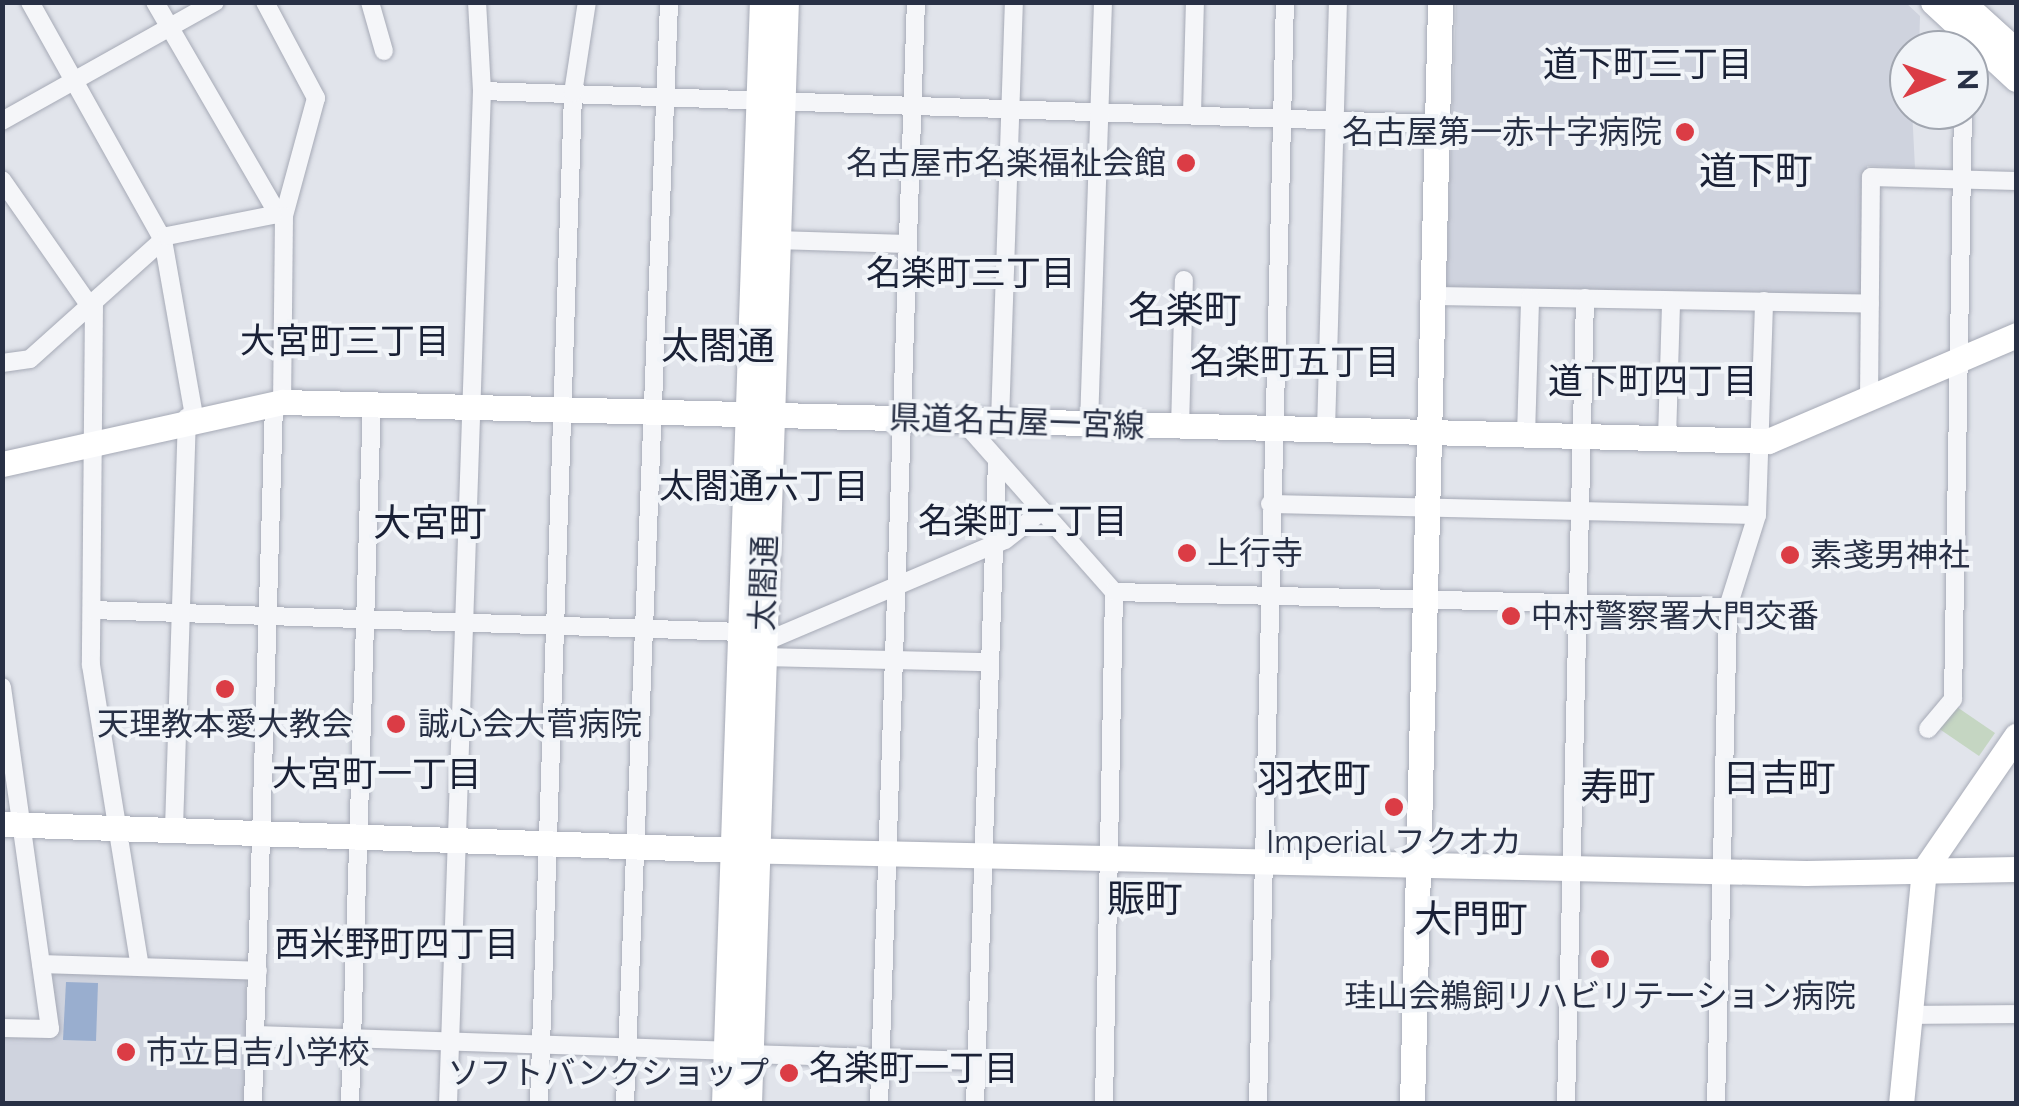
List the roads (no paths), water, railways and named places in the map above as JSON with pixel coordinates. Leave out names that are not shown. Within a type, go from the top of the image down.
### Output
[{"type":"main road","name":"太閤通","points":[[758,412],[778,240],[764,2]]},
{"type":"main road","name":"太閤通","points":[[748,1104],[739,1052],[755,644],[758,412],[771,98],[786,2]]},
{"type":"main road","name":"太閤通","points":[[726,1104],[739,1052]]},
{"type":"street","points":[[30,2],[163,240],[190,416],[174,829]]},
{"type":"street","points":[[156,2],[278,216]]},
{"type":"street","points":[[2,121],[214,2]]},
{"type":"street","points":[[254,1104],[278,402],[278,216],[316,98],[265,2]]},
{"type":"street","points":[[370,2],[384,51]]},
{"type":"street","points":[[448,1104],[482,91],[477,2]]},
{"type":"street","points":[[539,1104],[573,93],[587,2]]},
{"type":"street","points":[[625,1104],[646,407],[660,95],[669,2]]},
{"type":"street","points":[[879,1104],[916,2]]},
{"type":"street","points":[[1000,420],[1014,2]]},
{"type":"street","points":[[1089,424],[1103,2]]},
{"type":"street","points":[[1192,114],[1195,2]]},
{"type":"street","points":[[1258,1104],[1285,2]]},
{"type":"street","points":[[1326,430],[1338,2]]},
{"type":"street","points":[[1412,1104],[1424,507],[1440,2]]},
{"type":"street","points":[[1932,2],[1955,30]]},
{"type":"street","points":[[1962,2],[2016,51]]},
{"type":"street","points":[[1989,60],[2016,80]]},
{"type":"street","points":[[482,91],[1437,124]]},
{"type":"street","points":[[1928,729],[1953,699],[1963,130]]},
{"type":"street","points":[[1868,400],[1871,177],[2016,181]]},
{"type":"street","points":[[2,180],[92,304],[95,439],[91,666],[140,966]]},
{"type":"street","points":[[2,362],[30,359],[163,240],[278,216]]},
{"type":"street","points":[[778,240],[908,244]]},
{"type":"street","points":[[1180,428],[1184,280]]},
{"type":"street","points":[[1432,296],[1870,304]]},
{"type":"street","points":[[1526,436],[1530,298]]},
{"type":"street","points":[[1566,1104],[1584,298]]},
{"type":"street","points":[[1668,439],[1670,301]]},
{"type":"street","points":[[1716,1104],[1728,606],[1757,515],[1764,301]]},
{"type":"street","name":"県道名古屋一宮線","points":[[2,464],[190,416],[278,402],[560,404],[1180,428],[1759,440],[1868,400],[2016,335]]},
{"type":"street","points":[[350,1104],[355,835],[372,401]]},
{"type":"street","points":[[962,420],[1114,592],[1104,1104]]},
{"type":"street","points":[[975,1104],[997,460]]},
{"type":"street","points":[[1270,504],[1757,515]]},
{"type":"street","points":[[755,644],[994,545],[1042,511]]},
{"type":"street","points":[[1114,592],[1728,606]]},
{"type":"street","points":[[92,610],[640,628],[896,660],[990,662]]},
{"type":"street","points":[[2,688],[12,824],[50,1029],[2,1028]]},
{"type":"street","points":[[1901,1104],[1924,870],[2016,736]]},
{"type":"street","points":[[12,824],[745,850],[1724,871],[2016,868]]},
{"type":"street","points":[[40,964],[258,971]]},
{"type":"street","points":[[1910,1015],[2016,1014]]},
{"type":"street","points":[[256,1036],[976,1061]]},
{"type":"water","points":[[66,982],[98,983],[96,1041],[63,1040]]},
{"type":"place","name":"名古屋第一赤十字病院","points":[[1685,132]]},
{"type":"place","name":"名古屋市名楽福祉会館","points":[[1186,163]]},
{"type":"place","name":"上行寺","points":[[1187,553]]},
{"type":"place","name":"素戔男神社","points":[[1790,555]]},
{"type":"place","name":"中村警察署大門交番","points":[[1511,616]]},
{"type":"place","name":"天理教本愛大教会","points":[[225,689]]},
{"type":"place","name":"誠心会大菅病院","points":[[396,724]]},
{"type":"place","name":"Imperial フクオカ","points":[[1394,807]]},
{"type":"place","name":"珪山会鵜飼リハビリテーション病院","points":[[1600,959]]},
{"type":"place","name":"市立日吉小学校","points":[[126,1052]]},
{"type":"place","name":"ソフトバンクショップ","points":[[789,1073]]},
{"type":"district","name":"道下町三丁目","points":[[1648,64]]},
{"type":"district","name":"道下町","points":[[1756,171]]},
{"type":"district","name":"名楽町三丁目","points":[[971,273]]},
{"type":"district","name":"名楽町","points":[[1185,310]]},
{"type":"district","name":"大宮町三丁目","points":[[345,341]]},
{"type":"district","name":"太閤通","points":[[718,346]]},
{"type":"district","name":"名楽町五丁目","points":[[1295,362]]},
{"type":"district","name":"道下町四丁目","points":[[1653,381]]},
{"type":"district","name":"太閤通六丁目","points":[[764,486]]},
{"type":"district","name":"名楽町二丁目","points":[[1023,521]]},
{"type":"district","name":"大宮町","points":[[430,523]]},
{"type":"district","name":"大宮町一丁目","points":[[377,774]]},
{"type":"district","name":"日吉町","points":[[1779,778]]},
{"type":"district","name":"羽衣町","points":[[1314,779]]},
{"type":"district","name":"寿町","points":[[1618,787]]},
{"type":"district","name":"賑町","points":[[1145,899]]},
{"type":"district","name":"大門町","points":[[1471,919]]},
{"type":"district","name":"西米野町四丁目","points":[[397,944]]},
{"type":"district","name":"名楽町一丁目","points":[[914,1068]]}]
